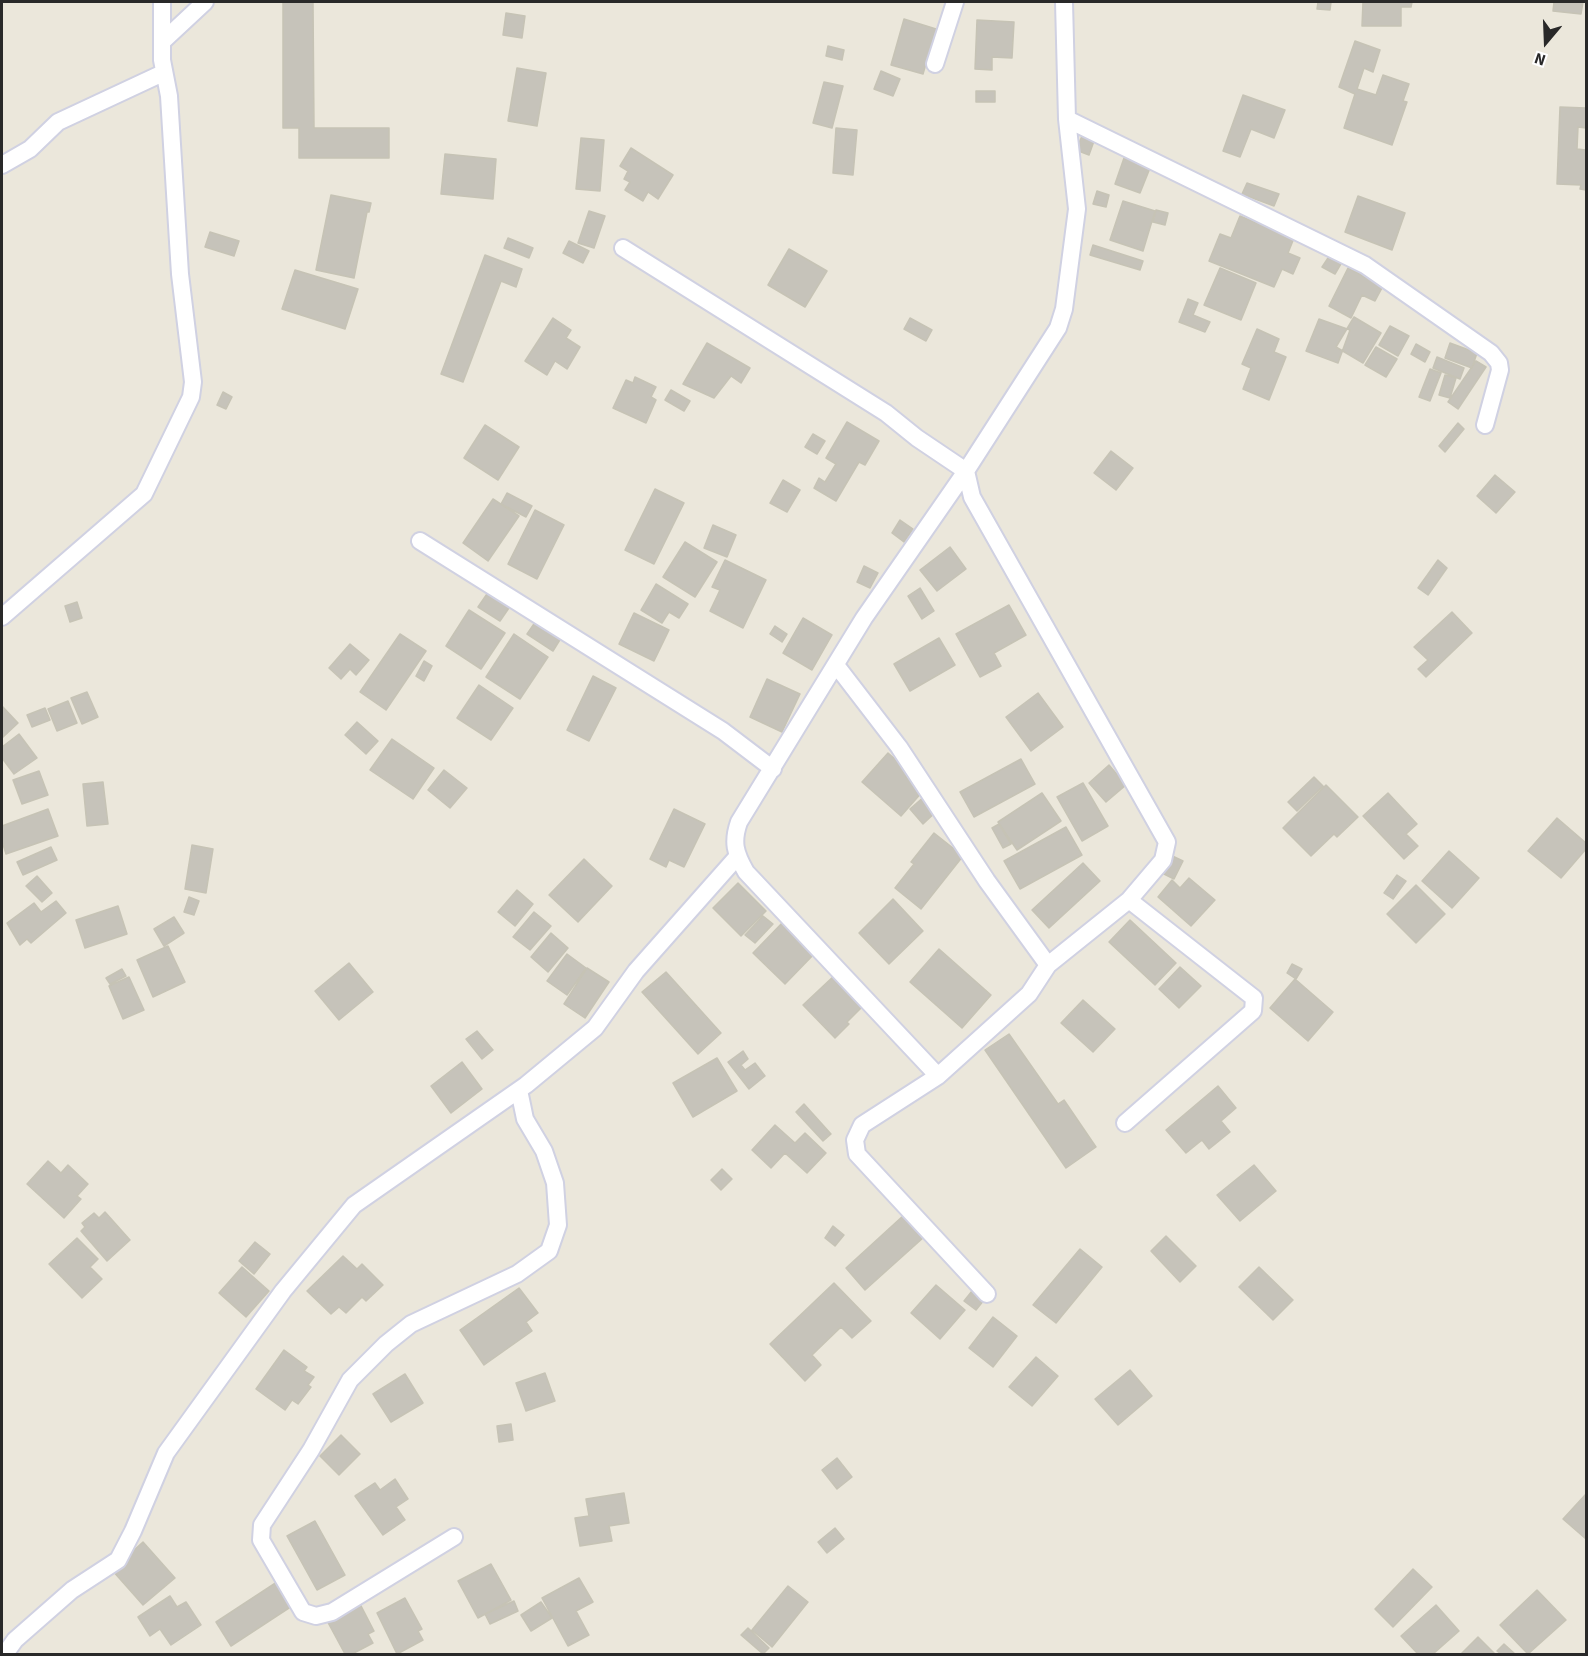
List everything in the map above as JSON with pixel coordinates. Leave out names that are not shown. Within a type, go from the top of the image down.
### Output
[{"type":"street","points":[[2,617],[144,494],[191,397],[193,382],[180,274],[169,96],[163,73],[162,2]]},
{"type":"street","points":[[162,42],[205,2]]},
{"type":"street","points":[[935,64],[955,2]]},
{"type":"street","points":[[938,1076],[746,872],[734,847],[740,822],[864,618],[966,471],[1058,328],[1064,309],[1077,209],[1067,119],[1064,2]]},
{"type":"street","points":[[2,165],[30,149],[58,122],[163,73]]},
{"type":"street","points":[[1067,119],[1365,265],[1491,353],[1499,363],[1500,370],[1485,425]]},
{"type":"street","points":[[623,248],[886,413],[966,471],[972,497],[1167,842],[1163,860],[1129,900],[1048,965],[1029,994],[938,1076],[862,1125],[855,1140],[857,1154],[987,1294]]},
{"type":"street","points":[[420,541],[723,731],[773,769]]},
{"type":"street","points":[[836,665],[899,747],[987,881],[1048,965]]},
{"type":"street","points":[[5,1654],[15,1640],[72,1590],[118,1560],[133,1531],[166,1453],[283,1291],[354,1205],[519,1090],[595,1028],[636,971],[737,857]]},
{"type":"street","points":[[1125,1123],[1252,1011],[1254,998],[1129,900]]},
{"type":"street","points":[[454,1537],[332,1612],[316,1616],[303,1612],[261,1540],[262,1525],[311,1450],[350,1380],[411,1324],[517,1274],[549,1251],[558,1225],[555,1184],[544,1151],[525,1119],[519,1090]]},
{"type":"building","points":[[283,2],[313,2],[314,128],[389,128],[389,158],[299,158],[299,128],[283,128]]},
{"type":"building","points":[[1318,2],[1331,2],[1330,10],[1317,9]]},
{"type":"building","points":[[1363,2],[1412,2],[1411,7],[1401,7],[1401,26],[1362,26]]},
{"type":"building","points":[[1554,2],[1583,2],[1581,14],[1553,11]]},
{"type":"building","points":[[506,13],[525,16],[522,38],[503,35]]},
{"type":"building","points":[[904,19],[936,29],[923,74],[891,65]]},
{"type":"building","points":[[977,20],[1014,22],[1012,58],[992,57],[992,70],[975,69]]},
{"type":"building","points":[[1355,41],[1380,50],[1373,72],[1364,68],[1357,89],[1376,95],[1383,75],[1409,84],[1403,101],[1407,102],[1392,145],[1344,128],[1355,94],[1339,87]]},
{"type":"building","points":[[828,46],[844,50],[842,60],[826,56]]},
{"type":"building","points":[[517,68],[546,73],[537,126],[508,121]]},
{"type":"building","points":[[881,71],[900,79],[893,96],[874,89]]},
{"type":"building","points":[[824,82],[843,86],[832,128],[813,123]]},
{"type":"building","points":[[976,91],[995,91],[995,102],[976,102]]},
{"type":"building","points":[[1243,95],[1285,110],[1274,138],[1251,129],[1240,157],[1223,151]]},
{"type":"building","points":[[1560,107],[1586,108],[1586,128],[1578,127],[1577,149],[1586,150],[1586,190],[1580,189],[1581,185],[1557,184]]},
{"type":"building","points":[[836,128],[857,130],[853,175],[833,173]]},
{"type":"building","points":[[1082,136],[1094,141],[1089,155],[1076,150]]},
{"type":"building","points":[[581,138],[604,140],[600,191],[576,189]]},
{"type":"building","points":[[631,148],[673,175],[658,199],[648,192],[643,201],[625,190],[630,182],[624,179],[628,171],[620,166]]},
{"type":"building","points":[[445,154],[496,159],[493,199],[441,194]]},
{"type":"building","points":[[1124,158],[1150,168],[1140,193],[1115,184]]},
{"type":"building","points":[[1247,183],[1279,194],[1274,206],[1242,194]]},
{"type":"building","points":[[1097,191],[1109,195],[1106,207],[1093,204]]},
{"type":"building","points":[[331,195],[371,203],[369,212],[367,212],[354,278],[316,270]]},
{"type":"building","points":[[1358,196],[1405,213],[1392,250],[1345,232]]},
{"type":"building","points":[[1123,201],[1155,211],[1143,251],[1110,240]]},
{"type":"building","points":[[1156,210],[1168,213],[1165,225],[1153,222]]},
{"type":"building","points":[[589,211],[605,216],[594,248],[578,243]]},
{"type":"building","points":[[1240,216],[1294,238],[1288,253],[1300,258],[1293,274],[1282,269],[1274,287],[1209,261],[1220,234],[1231,238]]},
{"type":"building","points":[[210,232],[239,241],[234,256],[205,247]]},
{"type":"building","points":[[508,238],[533,248],[529,258],[504,248]]},
{"type":"building","points":[[569,241],[589,251],[583,263],[563,253]]},
{"type":"building","points":[[1093,245],[1143,261],[1140,270],[1090,255]]},
{"type":"building","points":[[789,249],[827,271],[805,307],[768,285]]},
{"type":"building","points":[[485,255],[522,269],[516,287],[501,281],[463,382],[441,374]]},
{"type":"building","points":[[1330,255],[1342,262],[1335,274],[1322,267]]},
{"type":"building","points":[[1220,268],[1256,283],[1241,320],[1204,305]]},
{"type":"building","points":[[1348,268],[1383,286],[1375,301],[1362,295],[1351,318],[1329,306]]},
{"type":"building","points":[[295,270],[358,289],[345,329],[282,309]]},
{"type":"building","points":[[1188,299],[1198,303],[1193,315],[1210,322],[1205,332],[1179,322]]},
{"type":"building","points":[[1354,317],[1381,333],[1363,363],[1336,347]]},
{"type":"building","points":[[553,318],[571,330],[566,338],[580,347],[567,369],[555,361],[547,375],[525,361]]},
{"type":"building","points":[[910,318],[932,330],[926,341],[904,329]]},
{"type":"building","points":[[1319,319],[1350,330],[1338,363],[1306,351]]},
{"type":"building","points":[[1390,326],[1409,336],[1398,356],[1379,345]]},
{"type":"building","points":[[1257,329],[1279,339],[1274,352],[1286,357],[1269,400],[1243,389],[1251,368],[1242,364]]},
{"type":"building","points":[[707,343],[750,368],[741,383],[731,376],[714,398],[683,384]]},
{"type":"building","points":[[1450,343],[1477,353],[1472,368],[1445,358]]},
{"type":"building","points":[[1416,344],[1430,352],[1425,362],[1411,354]]},
{"type":"building","points":[[1376,347],[1397,359],[1386,377],[1365,365]]},
{"type":"building","points":[[1437,357],[1464,368],[1460,379],[1433,368]]},
{"type":"building","points":[[1476,361],[1486,367],[1458,409],[1448,402]]},
{"type":"building","points":[[1430,369],[1441,373],[1430,401],[1419,397]]},
{"type":"building","points":[[1445,375],[1456,378],[1450,398],[1439,395]]},
{"type":"building","points":[[635,377],[656,387],[651,397],[656,400],[646,423],[613,408],[626,380],[633,383]]},
{"type":"building","points":[[671,390],[690,401],[684,411],[665,400]]},
{"type":"building","points":[[223,392],[232,397],[226,409],[217,405]]},
{"type":"building","points":[[847,422],[879,441],[865,465],[859,462],[836,501],[814,488],[819,478],[825,482],[836,464],[826,458]]},
{"type":"building","points":[[1458,423],[1464,429],[1445,452],[1439,446]]},
{"type":"building","points":[[485,425],[519,447],[498,480],[464,458]]},
{"type":"building","points":[[813,434],[825,441],[817,454],[805,447]]},
{"type":"building","points":[[1111,451],[1133,468],[1116,490],[1094,473]]},
{"type":"building","points":[[1495,475],[1515,492],[1496,513],[1477,496]]},
{"type":"building","points":[[783,480],[800,490],[787,512],[770,503]]},
{"type":"building","points":[[655,489],[684,503],[654,564],[625,550]]},
{"type":"building","points":[[507,493],[532,506],[526,517],[501,504]]},
{"type":"building","points":[[493,499],[519,516],[488,561],[463,543]]},
{"type":"building","points":[[535,510],[564,525],[537,579],[508,564]]},
{"type":"building","points":[[900,520],[913,529],[904,542],[892,533]]},
{"type":"building","points":[[713,525],[736,535],[727,557],[704,548]]},
{"type":"building","points":[[685,542],[717,562],[695,597],[663,577]]},
{"type":"building","points":[[950,547],[966,569],[937,591],[920,570]]},
{"type":"building","points":[[725,560],[766,580],[743,628],[710,611],[720,590],[712,587]]},
{"type":"building","points":[[1438,560],[1447,568],[1428,595],[1418,588]]},
{"type":"building","points":[[864,566],[878,573],[870,588],[857,582]]},
{"type":"building","points":[[656,584],[688,604],[679,618],[669,612],[662,623],[641,610]]},
{"type":"building","points":[[920,588],[934,611],[922,619],[908,596]]},
{"type":"building","points":[[489,591],[511,605],[500,621],[478,607]]},
{"type":"building","points":[[77,602],[82,618],[70,622],[65,606]]},
{"type":"building","points":[[1009,605],[1026,635],[994,653],[1001,666],[980,677],[956,634]]},
{"type":"building","points":[[469,610],[505,633],[481,669],[446,646]]},
{"type":"building","points":[[1452,612],[1472,633],[1426,677],[1418,669],[1428,660],[1414,647]]},
{"type":"building","points":[[634,613],[669,630],[654,661],[619,644]]},
{"type":"building","points":[[803,618],[832,635],[812,670],[783,653]]},
{"type":"building","points":[[536,621],[561,638],[553,651],[527,634]]},
{"type":"building","points":[[775,626],[787,634],[782,642],[770,634]]},
{"type":"building","points":[[400,634],[426,651],[386,710],[360,692]]},
{"type":"building","points":[[514,634],[548,657],[520,699],[486,677]]},
{"type":"building","points":[[939,638],[955,665],[910,691],[894,664]]},
{"type":"building","points":[[350,644],[369,660],[356,675],[350,669],[341,679],[329,668]]},
{"type":"building","points":[[424,661],[432,666],[424,681],[416,676]]},
{"type":"building","points":[[593,676],[616,688],[589,741],[567,730]]},
{"type":"building","points":[[767,679],[800,694],[782,732],[750,717]]},
{"type":"building","points":[[479,685],[513,708],[491,740],[457,718]]},
{"type":"building","points":[[87,692],[98,717],[82,724],[71,698]]},
{"type":"building","points":[[1038,693],[1063,727],[1031,751],[1006,717]]},
{"type":"building","points":[[68,701],[77,723],[57,731],[48,709]]},
{"type":"building","points":[[2,706],[18,723],[2,738]]},
{"type":"building","points":[[45,708],[50,720],[32,727],[27,715]]},
{"type":"building","points":[[357,722],[378,741],[366,754],[345,735]]},
{"type":"building","points":[[19,734],[37,758],[14,774],[2,758],[2,747]]},
{"type":"building","points":[[392,739],[434,768],[413,799],[370,770]]},
{"type":"building","points":[[888,753],[910,772],[906,777],[923,791],[901,816],[862,782]]},
{"type":"building","points":[[1021,759],[1035,784],[974,817],[960,792]]},
{"type":"building","points":[[1109,765],[1126,785],[1106,802],[1089,783]]},
{"type":"building","points":[[444,770],[467,788],[450,808],[428,790]]},
{"type":"building","points":[[39,771],[48,795],[22,804],[13,780]]},
{"type":"building","points":[[1314,777],[1323,786],[1297,811],[1288,802]]},
{"type":"building","points":[[103,782],[108,824],[87,826],[83,784]]},
{"type":"building","points":[[1083,783],[1108,826],[1082,841],[1057,797]]},
{"type":"building","points":[[1326,785],[1358,817],[1337,837],[1334,834],[1311,856],[1283,828]]},
{"type":"building","points":[[1042,793],[1061,821],[1017,850],[998,822]]},
{"type":"building","points":[[1388,793],[1417,824],[1406,834],[1418,846],[1404,859],[1363,816]]},
{"type":"building","points":[[926,795],[939,809],[923,824],[910,809]]},
{"type":"building","points":[[48,809],[58,836],[6,854],[2,841],[2,826]]},
{"type":"building","points":[[674,809],[705,824],[684,867],[669,860],[666,867],[650,859]]},
{"type":"building","points":[[1557,818],[1586,843],[1586,849],[1561,878],[1528,851]]},
{"type":"building","points":[[999,824],[1011,844],[1003,848],[992,828]]},
{"type":"building","points":[[1066,827],[1082,855],[1020,889],[1004,861]]},
{"type":"building","points":[[934,833],[963,856],[921,909],[895,888],[914,864],[911,862]]},
{"type":"building","points":[[192,845],[213,849],[206,893],[185,889]]},
{"type":"building","points":[[51,847],[57,860],[23,875],[17,862]]},
{"type":"building","points":[[1449,851],[1479,878],[1452,908],[1422,881]]},
{"type":"building","points":[[1166,853],[1183,861],[1174,879],[1158,871]]},
{"type":"building","points":[[584,859],[612,886],[578,922],[549,895]]},
{"type":"building","points":[[1083,863],[1100,881],[1049,928],[1032,910]]},
{"type":"building","points":[[1397,875],[1406,881],[1393,899],[1384,893]]},
{"type":"building","points":[[37,876],[52,893],[42,902],[26,886]]},
{"type":"building","points":[[1189,878],[1215,900],[1191,926],[1158,897],[1172,880],[1180,888]]},
{"type":"building","points":[[738,883],[766,911],[741,936],[713,908]]},
{"type":"building","points":[[1416,885],[1445,914],[1416,943],[1387,914]]},
{"type":"building","points":[[517,890],[533,904],[515,926],[498,912]]},
{"type":"building","points":[[189,897],[199,901],[194,915],[184,912]]},
{"type":"building","points":[[893,899],[923,931],[889,964],[859,933]]},
{"type":"building","points":[[56,901],[66,913],[31,943],[27,939],[20,945],[7,923],[34,903],[41,912]]},
{"type":"building","points":[[118,906],[127,934],[85,948],[76,920]]},
{"type":"building","points":[[534,912],[551,926],[530,950],[513,937]]},
{"type":"building","points":[[763,916],[773,924],[755,943],[745,935]]},
{"type":"building","points":[[174,917],[184,933],[164,946],[154,929]]},
{"type":"building","points":[[785,920],[817,951],[785,984],[753,953]]},
{"type":"building","points":[[1130,920],[1176,963],[1155,985],[1109,942]]},
{"type":"building","points":[[551,933],[568,948],[548,972],[531,957]]},
{"type":"building","points":[[168,946],[185,982],[153,997],[137,960]]},
{"type":"building","points":[[939,949],[991,995],[962,1028],[910,982]]},
{"type":"building","points":[[567,954],[586,968],[567,995],[547,981]]},
{"type":"building","points":[[349,963],[373,992],[339,1020],[315,991]]},
{"type":"building","points":[[1292,964],[1302,969],[1296,979],[1287,973]]},
{"type":"building","points":[[1180,967],[1201,986],[1179,1008],[1159,989]]},
{"type":"building","points":[[587,968],[609,982],[585,1018],[564,1004]]},
{"type":"building","points":[[122,969],[126,976],[110,984],[106,978]]},
{"type":"building","points":[[666,972],[721,1033],[698,1054],[642,992]]},
{"type":"building","points":[[836,974],[865,1004],[835,1038],[803,1005]]},
{"type":"building","points":[[129,977],[144,1010],[123,1019],[109,986]]},
{"type":"building","points":[[1295,979],[1333,1012],[1308,1041],[1270,1008]]},
{"type":"building","points":[[1083,1000],[1115,1029],[1093,1052],[1061,1023]]},
{"type":"building","points":[[477,1031],[493,1050],[482,1059],[466,1039]]},
{"type":"building","points":[[1009,1034],[1058,1104],[1064,1100],[1096,1147],[1066,1168],[985,1050]]},
{"type":"building","points":[[743,1051],[748,1059],[741,1065],[745,1070],[755,1063],[765,1076],[749,1089],[728,1062]]},
{"type":"building","points":[[717,1058],[737,1091],[693,1117],[673,1083]]},
{"type":"building","points":[[462,1062],[482,1089],[451,1113],[431,1086]]},
{"type":"building","points":[[1218,1086],[1236,1108],[1221,1121],[1230,1132],[1209,1149],[1202,1140],[1186,1153],[1166,1130]]},
{"type":"building","points":[[804,1104],[831,1134],[823,1141],[796,1112]]},
{"type":"building","points":[[775,1125],[795,1143],[805,1133],[826,1153],[807,1173],[785,1153],[771,1168],[752,1150]]},
{"type":"building","points":[[48,1161],[61,1173],[68,1165],[88,1184],[77,1196],[81,1199],[64,1218],[27,1184]]},
{"type":"building","points":[[1254,1165],[1276,1191],[1240,1221],[1217,1195]]},
{"type":"building","points":[[722,1169],[732,1179],[721,1190],[711,1180]]},
{"type":"building","points":[[105,1212],[130,1240],[107,1261],[81,1231],[85,1227],[82,1223],[94,1213],[99,1218]]},
{"type":"building","points":[[904,1215],[924,1237],[865,1290],[846,1268]]},
{"type":"building","points":[[833,1226],[844,1235],[835,1246],[825,1238]]},
{"type":"building","points":[[1166,1236],[1196,1266],[1180,1282],[1151,1251]]},
{"type":"building","points":[[77,1238],[98,1259],[90,1267],[102,1279],[82,1298],[49,1264]]},
{"type":"building","points":[[255,1242],[270,1254],[254,1274],[239,1261]]},
{"type":"building","points":[[1080,1249],[1102,1267],[1056,1323],[1033,1305]]},
{"type":"building","points":[[343,1256],[357,1269],[362,1264],[383,1285],[366,1301],[362,1297],[346,1313],[339,1307],[331,1314],[307,1291]]},
{"type":"building","points":[[242,1267],[269,1291],[246,1317],[219,1293]]},
{"type":"building","points":[[1259,1267],[1293,1300],[1273,1320],[1239,1287]]},
{"type":"building","points":[[834,1283],[871,1321],[852,1338],[841,1327],[812,1355],[821,1365],[805,1381],[770,1344]]},
{"type":"building","points":[[936,1285],[965,1310],[940,1339],[911,1313]]},
{"type":"building","points":[[976,1286],[988,1295],[976,1310],[964,1301]]},
{"type":"building","points":[[519,1288],[538,1313],[526,1322],[532,1331],[484,1365],[460,1330]]},
{"type":"building","points":[[993,1317],[1017,1336],[993,1367],[969,1348]]},
{"type":"building","points":[[284,1350],[307,1367],[304,1371],[314,1377],[308,1385],[311,1387],[298,1404],[292,1400],[285,1410],[256,1389]]},
{"type":"building","points":[[1036,1357],[1058,1376],[1032,1406],[1009,1387]]},
{"type":"building","points":[[1130,1370],[1152,1396],[1118,1425],[1095,1399]]},
{"type":"building","points":[[545,1373],[555,1401],[526,1411],[516,1383]]},
{"type":"building","points":[[405,1374],[423,1403],[391,1422],[373,1394]]},
{"type":"building","points":[[511,1424],[513,1440],[499,1442],[497,1426]]},
{"type":"building","points":[[341,1435],[360,1454],[339,1475],[320,1456]]},
{"type":"building","points":[[837,1458],[852,1477],[837,1489],[822,1470]]},
{"type":"building","points":[[395,1479],[408,1499],[396,1507],[405,1520],[383,1535],[355,1496],[375,1483],[380,1490]]},
{"type":"building","points":[[624,1493],[629,1523],[609,1526],[612,1541],[580,1546],[575,1518],[589,1516],[586,1499]]},
{"type":"building","points":[[1586,1494],[1586,1539],[1563,1519]]},
{"type":"building","points":[[315,1521],[345,1575],[317,1590],[287,1536]]},
{"type":"building","points":[[835,1528],[844,1539],[827,1553],[818,1542]]},
{"type":"building","points":[[143,1542],[175,1578],[143,1605],[112,1570]]},
{"type":"building","points":[[491,1564],[511,1600],[478,1618],[458,1581]]},
{"type":"building","points":[[1413,1569],[1432,1587],[1393,1627],[1375,1609]]},
{"type":"building","points":[[579,1578],[593,1602],[576,1611],[589,1635],[568,1646],[542,1598]]},
{"type":"building","points":[[277,1582],[292,1606],[231,1646],[216,1622]]},
{"type":"building","points":[[788,1586],[808,1602],[772,1647],[752,1630]]},
{"type":"building","points":[[1537,1590],[1566,1620],[1528,1654],[1500,1625]]},
{"type":"building","points":[[170,1596],[177,1607],[186,1602],[201,1625],[171,1645],[160,1629],[150,1636],[138,1617]]},
{"type":"building","points":[[405,1598],[422,1629],[418,1631],[423,1640],[397,1654],[377,1613]]},
{"type":"building","points":[[358,1600],[374,1631],[368,1634],[373,1643],[352,1654],[345,1654],[325,1617]]},
{"type":"building","points":[[514,1601],[518,1611],[490,1624],[485,1614]]},
{"type":"building","points":[[541,1602],[552,1618],[531,1631],[521,1615]]},
{"type":"building","points":[[1436,1605],[1459,1631],[1433,1654],[1418,1654],[1401,1636]]},
{"type":"building","points":[[748,1628],[769,1648],[763,1654],[741,1635]]},
{"type":"building","points":[[1478,1637],[1495,1654],[1461,1654]]},
{"type":"building","points":[[1504,1644],[1515,1654],[1501,1654],[1497,1651]]}]
